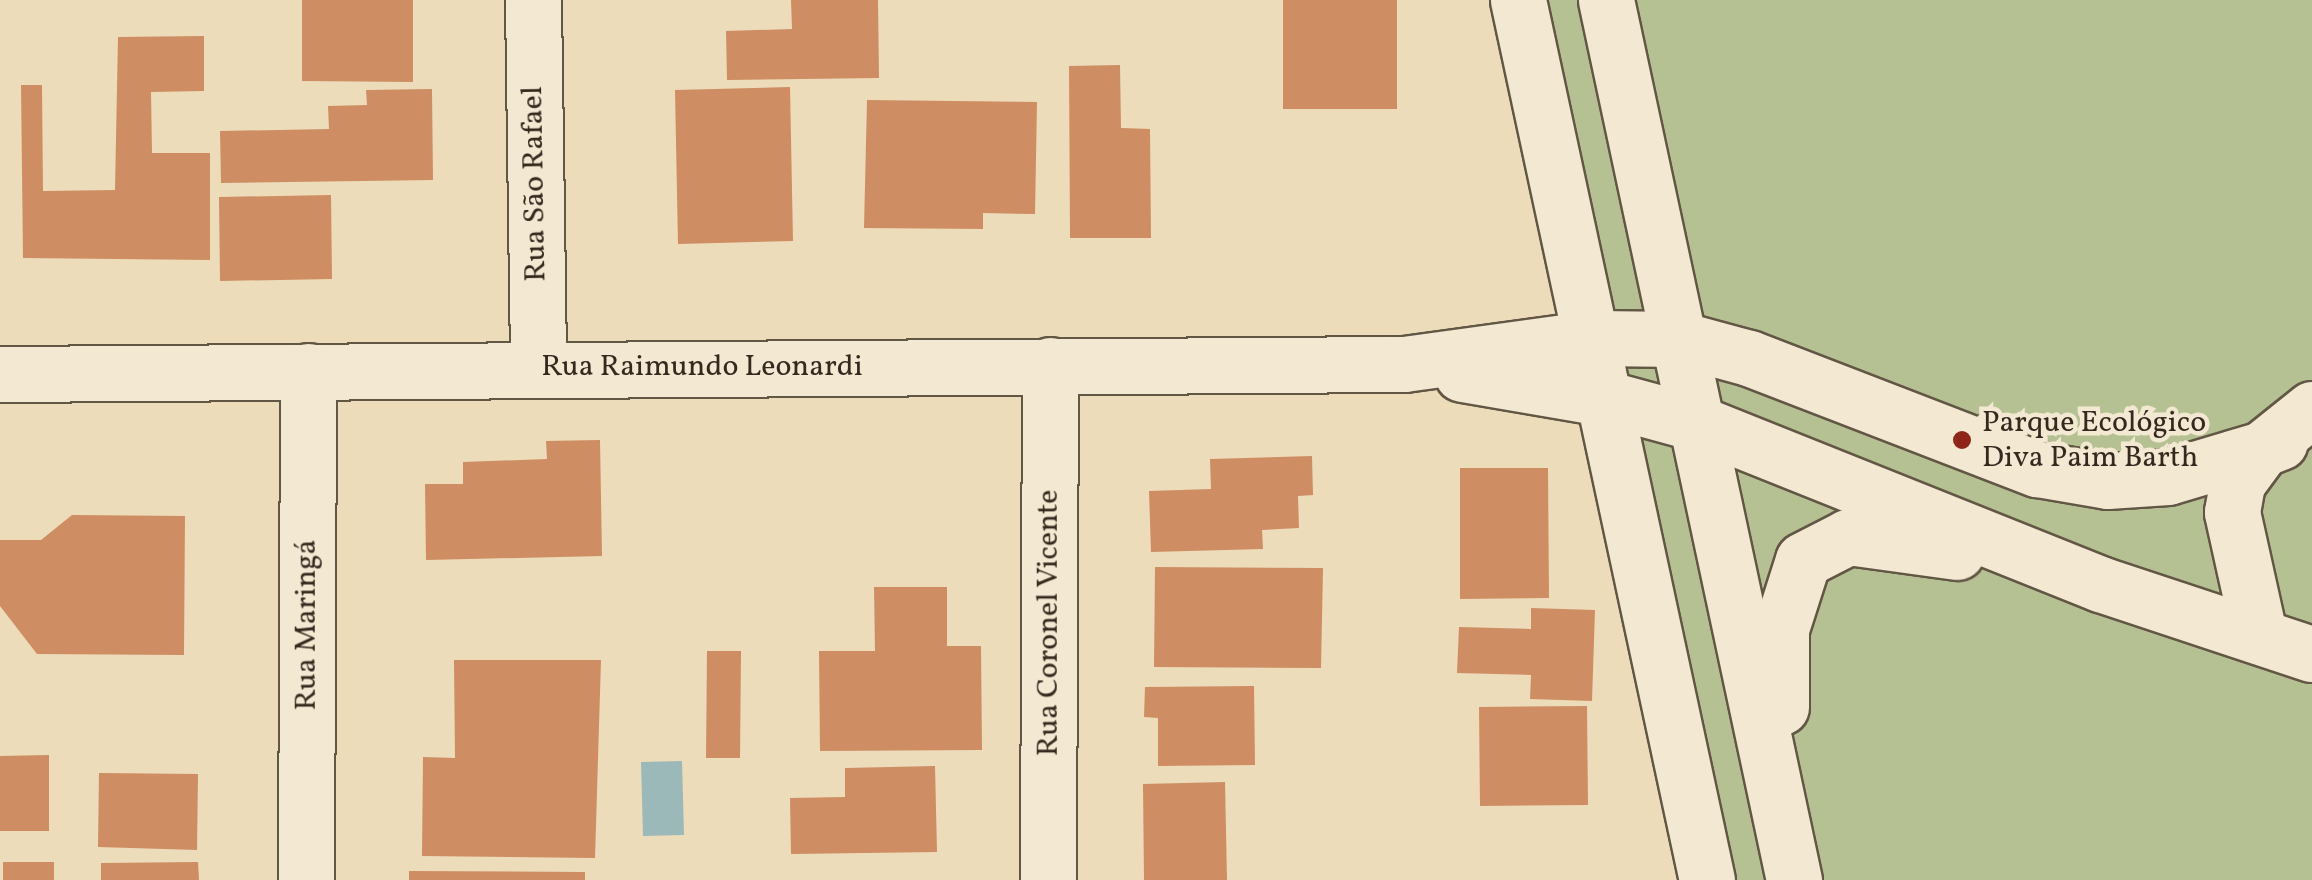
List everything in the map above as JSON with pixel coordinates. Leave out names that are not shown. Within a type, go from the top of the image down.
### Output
[{"type":"street","name":"Rua São Rafael","points":[[533,0],[538,368]]},
{"type":"street","points":[[1518,0],[1595,338],[1706,880]]},
{"type":"street","points":[[1606,0],[1791,862]]},
{"type":"street","name":"Rua Raimundo Leonardi","points":[[0,374],[1404,364],[1595,338],[1679,340],[2037,469],[2107,480],[2168,477],[2312,431]]},
{"type":"street","name":"Rua Raimundo Leonardi","points":[[1404,364],[1608,399],[1700,424],[2100,584]]},
{"type":"street","name":"Rua Coronel Vicente","points":[[1048,880],[1050,365]]},
{"type":"street","name":"Rua Maringá","points":[[306,880],[308,371]]},
{"type":"street","points":[[2259,634],[2232,512],[2237,483],[2262,449],[2312,409]]},
{"type":"street","points":[[1791,862],[1781,629],[1803,560],[1848,537],[1888,536],[2100,584],[2312,654]]},
{"type":"green space","name":"Parque Ecológico Diva Paim Barth","points":[[1523,0],[2312,0],[2312,880],[1700,880]]},
{"type":"water","points":[[682,761],[684,835],[643,836],[641,762]]},
{"type":"building","points":[[302,0],[413,0],[413,82],[302,81]]},
{"type":"building","points":[[791,0],[878,0],[879,78],[727,80],[726,31],[792,29]]},
{"type":"building","points":[[1283,0],[1397,0],[1397,109],[1283,109]]},
{"type":"building","points":[[204,36],[204,91],[151,92],[152,153],[210,153],[210,260],[23,258],[21,85],[42,85],[43,191],[115,190],[118,37]]},
{"type":"building","points":[[1120,65],[1121,128],[1150,129],[1151,238],[1070,238],[1069,66]]},
{"type":"building","points":[[790,87],[793,241],[678,244],[675,90]]},
{"type":"building","points":[[432,89],[433,180],[221,183],[220,131],[329,129],[328,106],[367,105],[366,90]]},
{"type":"building","points":[[867,100],[1037,102],[1035,214],[983,213],[983,229],[864,228]]},
{"type":"building","points":[[331,195],[332,279],[220,281],[219,197]]},
{"type":"building","points":[[600,440],[602,556],[426,560],[425,484],[463,484],[463,462],[547,459],[546,441]]},
{"type":"building","points":[[1312,456],[1313,495],[1298,496],[1299,528],[1262,530],[1263,549],[1151,552],[1149,491],[1211,489],[1210,459]]},
{"type":"building","points":[[1460,468],[1548,468],[1549,598],[1460,599]]},
{"type":"building","points":[[72,515],[185,516],[184,655],[37,654],[0,606],[0,540],[41,540]]},
{"type":"building","points":[[1155,567],[1323,568],[1321,668],[1154,667]]},
{"type":"building","points":[[874,587],[947,587],[947,646],[981,646],[982,750],[820,751],[819,651],[875,651]]},
{"type":"building","points":[[1531,608],[1595,610],[1592,701],[1530,699],[1531,675],[1457,673],[1459,627],[1531,629]]},
{"type":"building","points":[[707,651],[741,651],[740,758],[706,758]]},
{"type":"building","points":[[454,660],[601,660],[595,858],[422,856],[423,757],[455,758]]},
{"type":"building","points":[[1254,686],[1255,765],[1158,766],[1158,718],[1144,717],[1145,687]]},
{"type":"building","points":[[1587,706],[1588,805],[1480,806],[1479,707]]},
{"type":"building","points":[[49,755],[49,831],[0,831],[0,756]]},
{"type":"building","points":[[935,766],[937,852],[791,854],[790,798],[845,797],[845,768]]},
{"type":"building","points":[[99,773],[198,774],[197,850],[98,847]]},
{"type":"building","points":[[1225,782],[1227,880],[1144,880],[1143,784]]},
{"type":"building","points":[[3,862],[54,862],[54,880],[3,880]]},
{"type":"building","points":[[198,862],[199,880],[101,880],[101,863]]},
{"type":"building","points":[[409,871],[585,872],[585,880],[409,880]]},
{"type":"place","name":"Parque Ecológico Diva Paim Barth","points":[[1962,440]]}]
